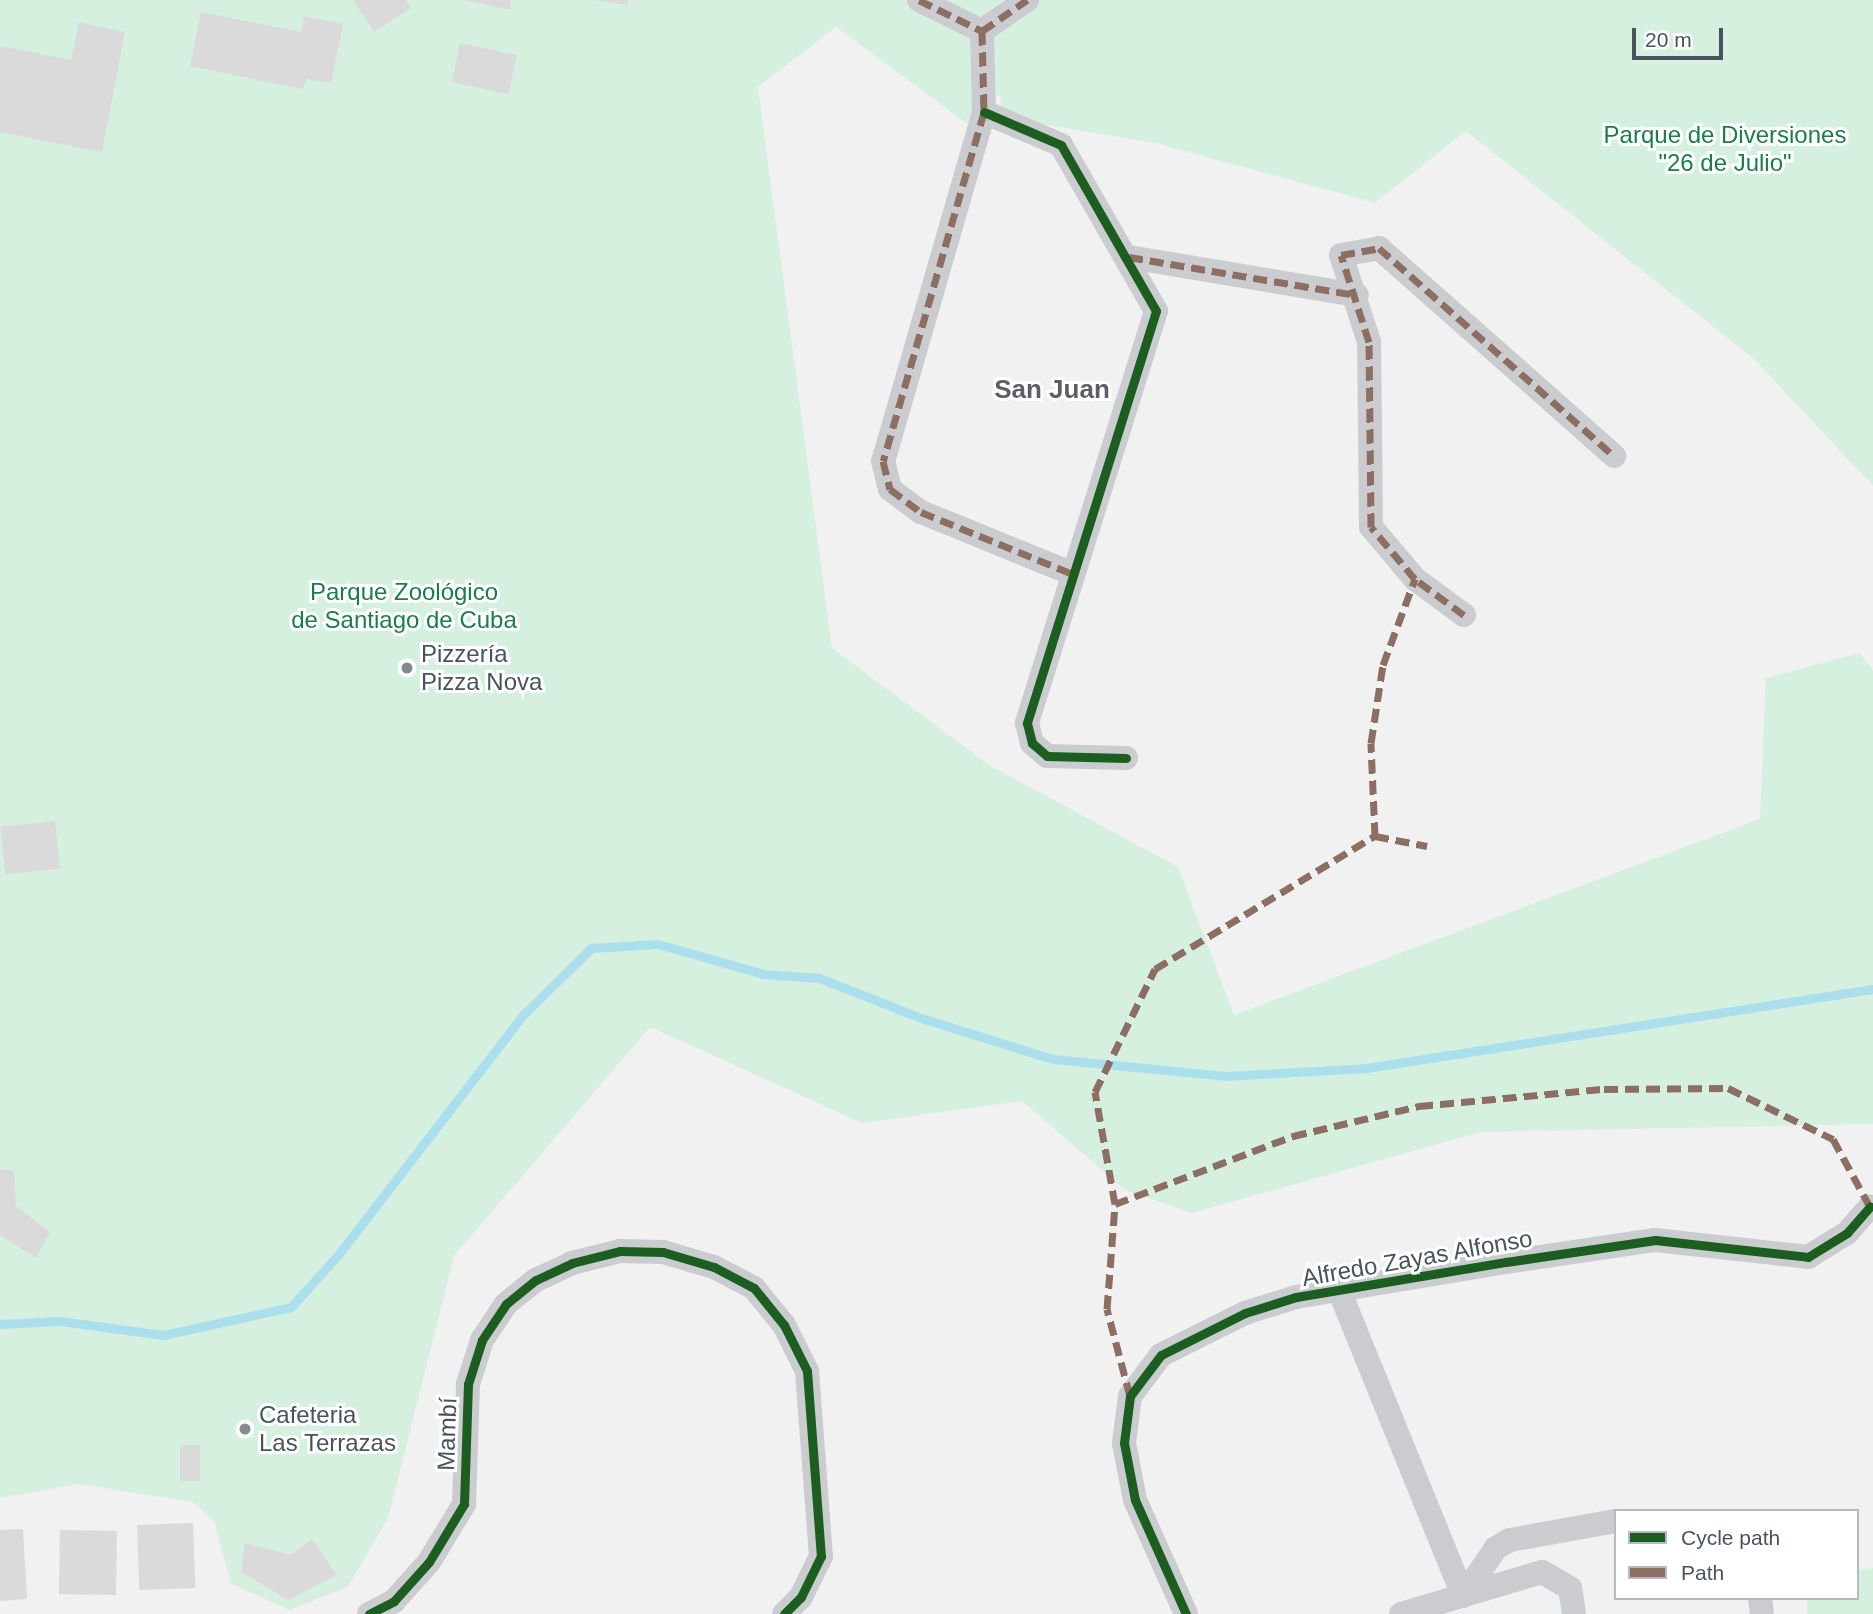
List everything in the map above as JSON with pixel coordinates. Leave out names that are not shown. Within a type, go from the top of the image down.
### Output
[{"type":"street","points":[[919,0],[982,31]]},
{"type":"street","points":[[982,31],[1027,0]]},
{"type":"street","points":[[982,31],[984,112],[883,461],[890,489],[921,512],[1073,574]]},
{"type":"street","points":[[984,112],[1060,145],[1089,201],[1129,257],[1156,312],[1027,723],[1032,743],[1047,756],[1126,758]]},
{"type":"street","points":[[1464,615],[1415,579],[1371,527],[1369,342],[1357,295],[1341,256],[1379,248],[1614,456]]},
{"type":"street","points":[[1129,257],[1357,295]]},
{"type":"street","name":"Alfredo Zayas Alfonso","points":[[1186,1614],[1135,1500],[1124,1443],[1130,1396],[1161,1355],[1206,1330],[1296,1297],[1655,1240],[1808,1257],[1846,1233],[1870,1207]]},
{"type":"street","name":"Mambí","points":[[369,1614],[394,1601],[429,1562],[464,1504],[468,1384],[482,1340],[506,1304],[548,1274],[620,1251],[663,1252],[714,1266],[754,1289],[784,1325],[807,1370],[821,1556],[801,1597],[784,1614]]},
{"type":"street","points":[[1339,1290],[1463,1596]]},
{"type":"street","points":[[1463,1596],[1496,1548],[1510,1540],[1614,1521]]},
{"type":"street","points":[[1401,1614],[1542,1572],[1570,1588],[1574,1614]]},
{"type":"green space","points":[[0,0],[1873,0],[1873,486],[1754,359],[1466,131],[1375,203],[1155,143],[999,117],[1001,97],[983,86],[973,128],[836,27],[758,87],[832,648],[989,765],[1178,867],[1234,1015],[1760,819],[1766,678],[1860,653],[1873,671],[1873,1124],[1481,1132],[1192,1213],[1125,1190],[1022,1101],[862,1123],[650,1027],[454,1256],[388,1518],[348,1587],[290,1610],[231,1584],[214,1521],[192,1502],[79,1484],[0,1498]]},
{"type":"green space","points":[[1873,1568],[1873,1614],[1807,1614],[1807,1600],[1859,1600],[1859,1570]]},
{"type":"building","points":[[353,0],[406,0],[411,8],[374,32]]},
{"type":"building","points":[[466,0],[511,0],[509,10]]},
{"type":"building","points":[[593,0],[628,0],[628,5]]},
{"type":"building","points":[[201,12],[301,32],[304,16],[343,24],[331,83],[307,79],[302,89],[190,66]]},
{"type":"building","points":[[79,22],[125,32],[102,152],[0,132],[0,46],[71,60]]},
{"type":"building","points":[[460,43],[517,55],[508,94],[452,82]]},
{"type":"building","points":[[55,821],[60,869],[5,874],[0,827]]},
{"type":"building","points":[[0,1170],[14,1170],[16,1206],[50,1232],[36,1258],[0,1235]]},
{"type":"building","points":[[180,1445],[200,1445],[200,1481],[180,1481]]},
{"type":"building","points":[[193,1523],[195,1588],[139,1590],[137,1525]]},
{"type":"building","points":[[23,1529],[27,1599],[0,1601],[0,1530]]},
{"type":"building","points":[[60,1530],[117,1531],[116,1595],[59,1594]]},
{"type":"building","points":[[312,1539],[337,1575],[288,1600],[241,1572],[245,1543],[291,1555]]},
{"type":"waterway","points":[[0,1324],[60,1321],[163,1335],[291,1307],[338,1255],[521,1017],[591,948],[658,944],[763,974],[819,978],[921,1018],[1053,1059],[1225,1076],[1366,1068],[1873,989]]},
{"type":"marked path","points":[[919,0],[982,31]]},
{"type":"marked path","points":[[982,31],[1027,0]]},
{"type":"marked path","points":[[982,31],[984,112],[883,461],[890,489],[921,512],[1073,574]]},
{"type":"marked path","points":[[1464,615],[1415,579],[1371,527],[1369,342],[1341,255],[1379,248],[1614,456]]},
{"type":"marked path","points":[[1129,257],[1357,295]]},
{"type":"marked path","points":[[1375,836],[1371,743],[1383,665],[1415,579]]},
{"type":"marked path","points":[[1130,1396],[1107,1309],[1115,1204],[1095,1092],[1155,969],[1375,836],[1427,846]]},
{"type":"marked path","points":[[1115,1204],[1293,1136],[1419,1106],[1604,1089],[1728,1088],[1833,1139],[1870,1207]]},
{"type":"cycle path","points":[[984,112],[1061,145],[1156,311],[1027,723],[1032,743],[1047,756],[1126,758]]},
{"type":"cycle path","points":[[1186,1614],[1135,1500],[1124,1443],[1130,1396],[1161,1355],[1245,1313],[1296,1297],[1506,1262],[1655,1240],[1808,1257],[1847,1233],[1870,1207]]},
{"type":"cycle path","points":[[369,1614],[394,1601],[429,1562],[464,1504],[468,1384],[482,1340],[506,1304],[536,1280],[572,1263],[620,1251],[663,1252],[714,1267],[754,1288],[784,1325],[807,1371],[821,1556],[801,1597],[784,1614]]},
{"type":"place","name":"Pizzería Pizza Nova","points":[[407,668]]},
{"type":"place","name":"Cafeteria Las Terrazas","points":[[245,1429]]},
{"type":"district","name":"San Juan","points":[[1052,390]]},
{"type":"park label","name":"Parque de Diversiones \"26 de Julio\"","points":[[1725,149]]},
{"type":"park label","name":"Parque Zoológico de Santiago de Cuba","points":[[404,606]]}]
